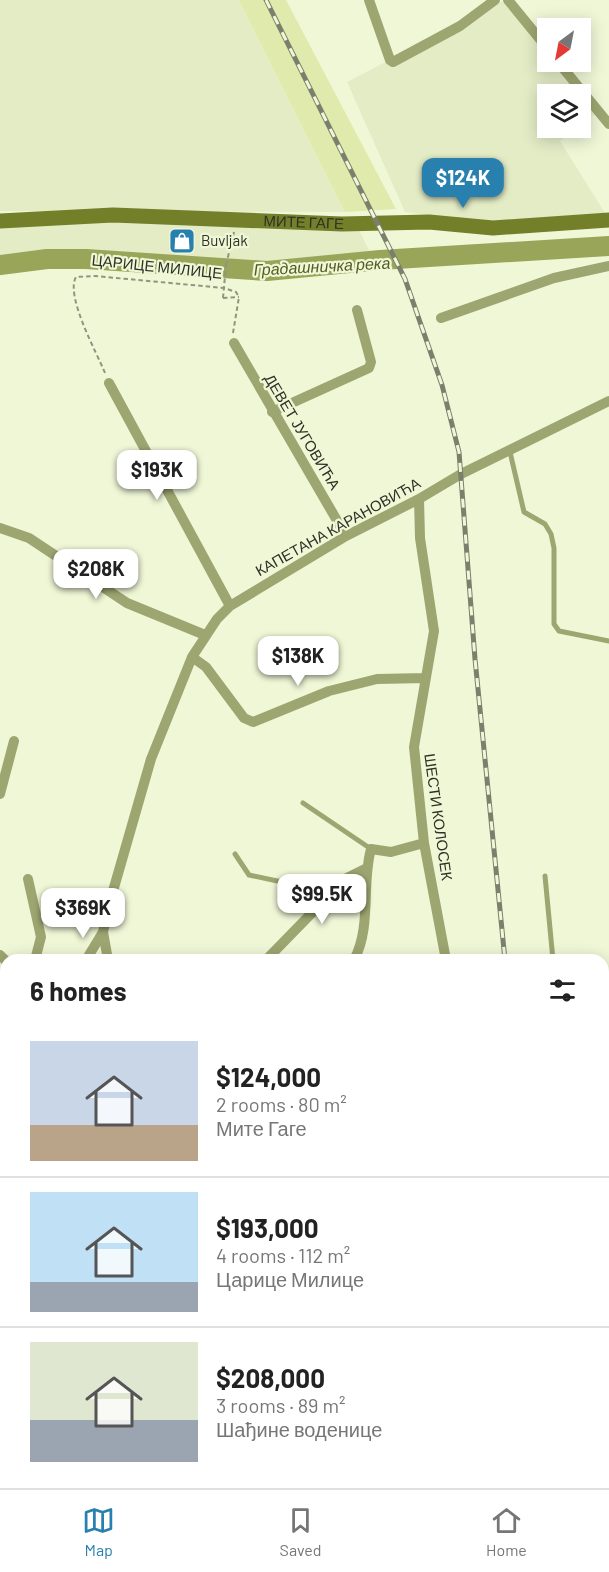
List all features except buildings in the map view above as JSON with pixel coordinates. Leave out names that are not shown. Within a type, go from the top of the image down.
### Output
[{"type":"main road","name":"МИТЕ ГАГЕ","points":[[0,221],[103,215],[342,224],[429,222],[493,228],[609,220]]},
{"type":"street","points":[[369,0],[390,60],[399,62],[460,26],[488,2]]},
{"type":"street","points":[[508,0],[537,36]]},
{"type":"street","points":[[566,72],[609,124]]},
{"type":"street","points":[[441,318],[554,278],[609,266]]},
{"type":"street","points":[[272,412],[369,368],[371,362],[357,310]]},
{"type":"street","name":"ДЕВЕТ ЈУГОВИЋА","points":[[234,343],[346,536]]},
{"type":"street","points":[[109,383],[230,606]]},
{"type":"street","name":"КАПЕТАНА КАРАНОВИЋА","points":[[107,954],[104,932],[118,867],[151,759],[192,657],[205,635],[230,606],[346,536],[419,499],[461,474],[510,452],[609,401]]},
{"type":"street","name":"ШЕСТИ КОЛОСЕК","points":[[419,499],[420,538],[434,631],[414,747],[424,843],[445,954]]},
{"type":"street","points":[[0,528],[29,538],[127,603],[205,635]]},
{"type":"street","points":[[192,657],[206,666],[244,718],[253,722],[329,691],[367,681],[426,678]]},
{"type":"street","points":[[0,794],[14,741]]},
{"type":"street","points":[[356,954],[362,939],[365,869],[372,849],[391,852],[424,843]]},
{"type":"street","points":[[272,954],[345,879],[355,871],[365,869]]},
{"type":"street","points":[[28,879],[40,937],[36,954]]},
{"type":"street","points":[[90,954],[104,932]]},
{"type":"lane","points":[[510,452],[524,512],[544,524],[554,548],[554,624],[559,631],[609,641]]},
{"type":"lane","points":[[303,803],[372,849]]},
{"type":"lane","points":[[236,854],[249,875],[282,882],[318,908]]},
{"type":"lane","points":[[545,876],[552,954]]},
{"type":"path","points":[[234,343],[232,331],[239,297],[223,298],[226,265],[237,220]]},
{"type":"path","name":"ЦАРИЦЕ МИЛИЦЕ","points":[[109,383],[76,304],[73,287],[76,278],[94,276],[224,288],[236,292],[239,297]]},
{"type":"shaded area","points":[[0,0],[239,0],[345,212],[0,211]]},
{"type":"shaded area","points":[[239,0],[286,0],[396,209],[345,212]]},
{"type":"shaded area","points":[[502,1],[537,44],[537,72],[560,72],[571,84],[537,84],[537,138],[564,138],[560,141],[605,213],[502,226],[405,212],[347,82]]},
{"type":"shaded area","name":"Buvljak","points":[[0,222],[238,222],[359,230],[370,252],[281,263],[236,263],[112,251],[34,251],[0,259]]},
{"type":"waterway","name":"Градашничка река","points":[[0,265],[47,259],[86,259],[267,271],[380,260],[609,246]]},
{"type":"railway","points":[[266,0],[405,279],[442,385],[459,452],[475,659],[504,954]]},
{"type":"place","name":"Buvljak","points":[[182,241]]}]
